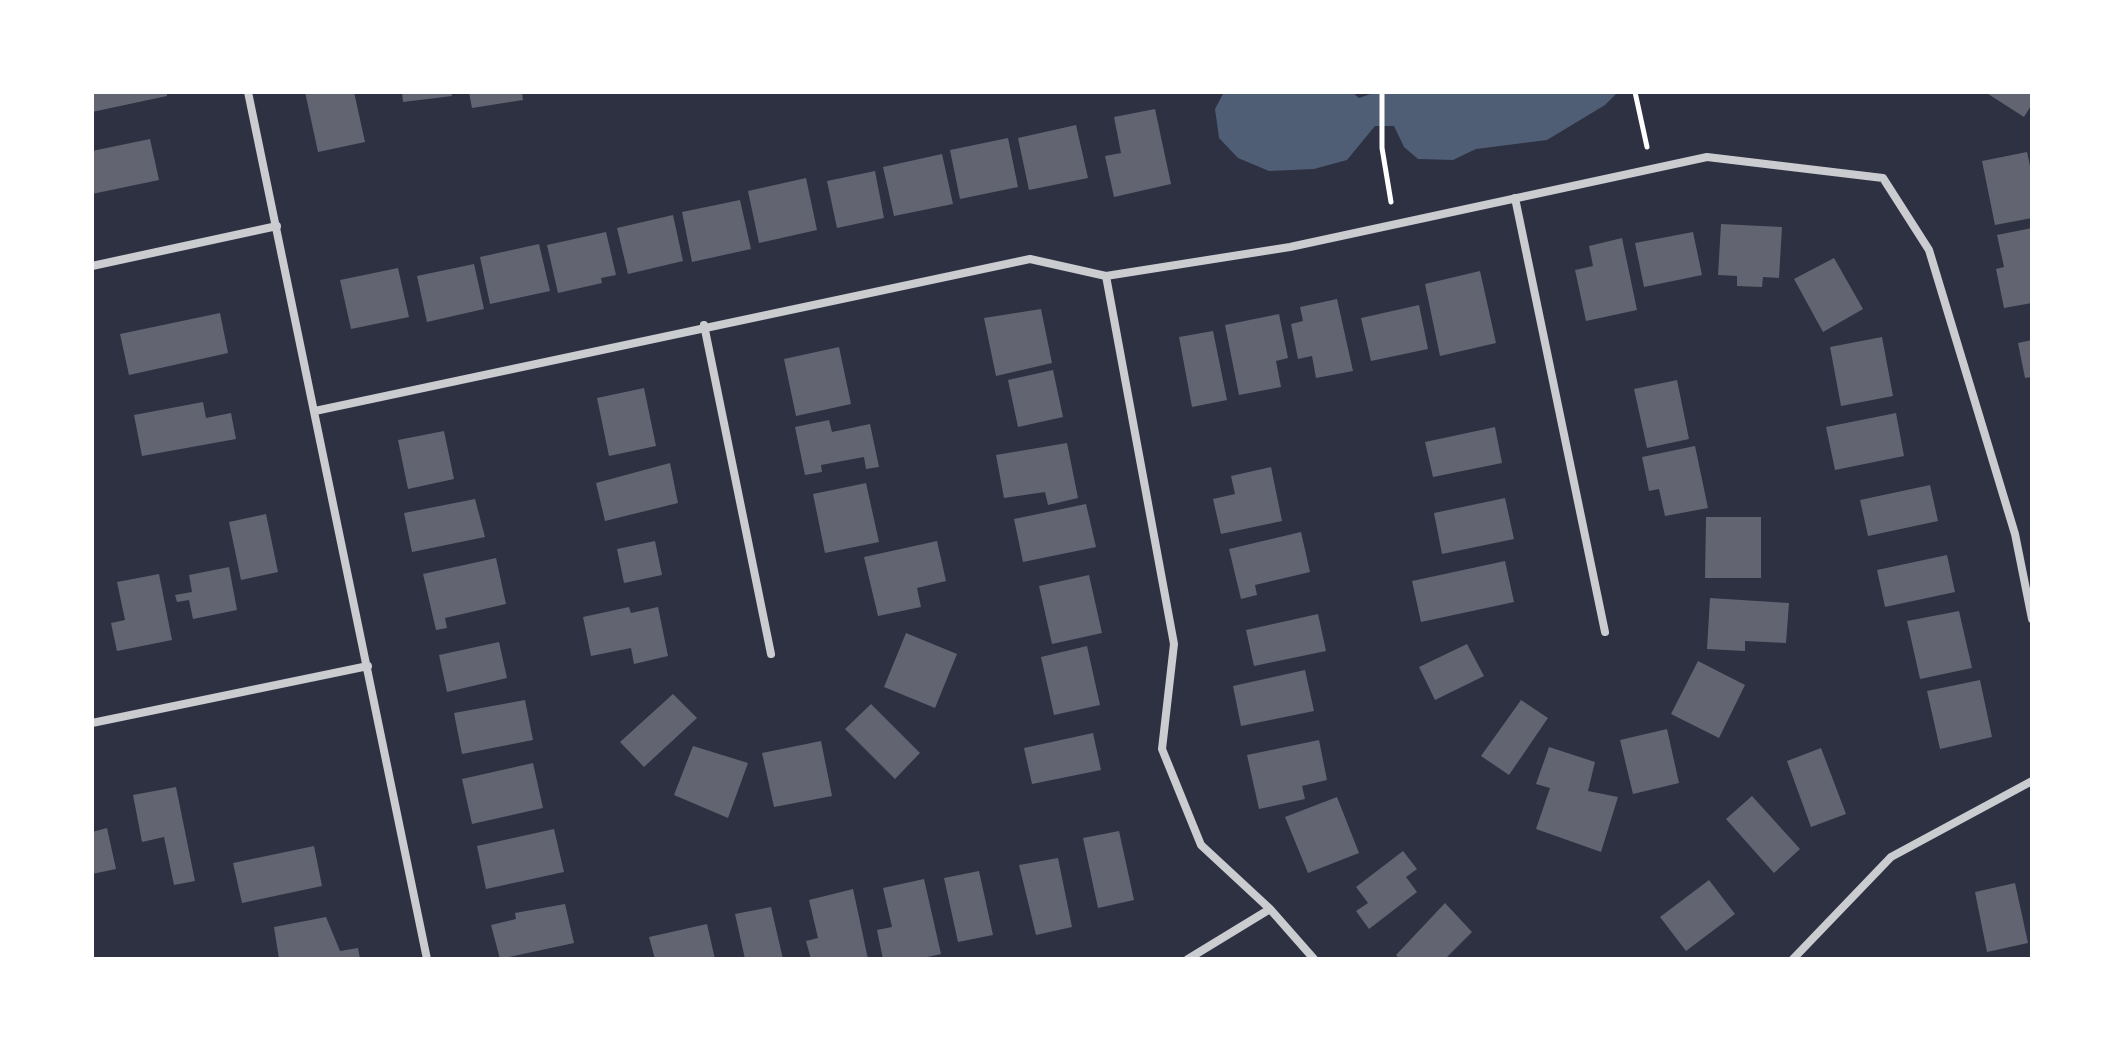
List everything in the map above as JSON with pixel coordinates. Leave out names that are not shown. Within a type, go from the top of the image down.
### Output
[{"type":"street","points":[[248,92],[427,959]]},
{"type":"street","points":[[315,411],[704,325],[1030,259],[1106,276],[1290,247],[1707,157],[1883,178],[1929,250],[2015,534],[2032,619]]},
{"type":"street","points":[[1515,198],[1605,632]]},
{"type":"street","points":[[92,266],[277,226]]},
{"type":"street","points":[[1106,276],[1174,644],[1162,749],[1201,845],[1270,909],[1314,959]]},
{"type":"street","points":[[704,325],[771,654]]},
{"type":"street","points":[[92,723],[368,666]]},
{"type":"street","points":[[1793,959],[1891,857],[2032,781]]},
{"type":"street","points":[[1188,959],[1270,909]]},
{"type":"path","points":[[1382,92],[1382,148],[1391,202]]},
{"type":"path","points":[[1635,92],[1634,100],[1647,147]]},
{"type":"water","points":[[1224,92],[1352,92],[1359,98],[1376,92],[1618,92],[1605,105],[1547,140],[1476,149],[1453,160],[1418,159],[1404,147],[1394,126],[1375,126],[1347,160],[1314,169],[1269,171],[1238,158],[1219,138],[1215,109]]},
{"type":"building","points":[[92,92],[167,92],[167,96],[92,112]]},
{"type":"building","points":[[305,92],[354,92],[365,142],[318,152]]},
{"type":"building","points":[[402,92],[451,92],[452,96],[403,102]]},
{"type":"building","points":[[469,92],[522,92],[523,100],[472,108]]},
{"type":"building","points":[[1985,92],[2032,92],[2032,104],[2024,117]]},
{"type":"building","points":[[1155,109],[1171,184],[1114,197],[1105,156],[1121,153],[1114,117]]},
{"type":"building","points":[[1076,125],[1088,178],[1029,190],[1018,138]]},
{"type":"building","points":[[1008,138],[1018,187],[960,199],[950,150]]},
{"type":"building","points":[[150,139],[159,180],[92,194],[92,151]]},
{"type":"building","points":[[2027,152],[2032,175],[2032,218],[1995,225],[1982,161]]},
{"type":"building","points":[[942,154],[953,204],[894,216],[883,167]]},
{"type":"building","points":[[875,171],[884,218],[837,228],[827,181]]},
{"type":"building","points":[[806,178],[817,230],[759,243],[748,191]]},
{"type":"building","points":[[740,200],[751,249],[692,262],[682,212]]},
{"type":"building","points":[[673,215],[683,261],[628,274],[617,228]]},
{"type":"building","points":[[1721,224],[1782,227],[1779,278],[1763,277],[1762,287],[1737,286],[1737,276],[1718,275]]},
{"type":"building","points":[[2032,228],[2032,303],[2004,308],[1996,269],[2004,267],[1997,235]]},
{"type":"building","points":[[606,232],[616,275],[601,278],[602,283],[558,293],[547,245]]},
{"type":"building","points":[[1693,232],[1702,275],[1644,287],[1635,243]]},
{"type":"building","points":[[1622,238],[1637,310],[1586,321],[1575,270],[1593,266],[1589,246]]},
{"type":"building","points":[[539,244],[550,291],[490,304],[480,257]]},
{"type":"building","points":[[1834,258],[1863,309],[1823,332],[1794,279]]},
{"type":"building","points":[[474,264],[484,309],[427,322],[417,276]]},
{"type":"building","points":[[398,268],[409,317],[351,329],[340,280]]},
{"type":"building","points":[[1480,271],[1496,343],[1440,356],[1425,284]]},
{"type":"building","points":[[1337,299],[1353,371],[1316,378],[1312,356],[1298,359],[1291,324],[1303,321],[1300,307]]},
{"type":"building","points":[[1419,305],[1428,349],[1371,361],[1361,318]]},
{"type":"building","points":[[1041,309],[1052,363],[996,376],[984,318]]},
{"type":"building","points":[[220,313],[228,353],[129,375],[120,334]]},
{"type":"building","points":[[1279,314],[1288,358],[1276,361],[1281,387],[1239,395],[1225,325]]},
{"type":"building","points":[[1213,331],[1227,400],[1192,407],[1179,337]]},
{"type":"building","points":[[1882,337],[1893,396],[1841,406],[1830,347]]},
{"type":"building","points":[[2032,340],[2032,377],[2025,378],[2018,343]]},
{"type":"building","points":[[839,347],[851,404],[796,416],[784,359]]},
{"type":"building","points":[[1053,370],[1063,417],[1018,427],[1008,380]]},
{"type":"building","points":[[1677,380],[1689,439],[1647,448],[1634,389]]},
{"type":"building","points":[[644,388],[656,446],[609,456],[597,398]]},
{"type":"building","points":[[203,402],[206,418],[231,413],[236,439],[142,456],[134,415]]},
{"type":"building","points":[[1896,413],[1904,456],[1835,470],[1826,427]]},
{"type":"building","points":[[829,420],[832,432],[870,424],[879,467],[866,469],[864,457],[821,465],[822,472],[805,475],[795,427]]},
{"type":"building","points":[[1495,427],[1502,463],[1433,477],[1425,442]]},
{"type":"building","points":[[444,431],[454,479],[408,489],[398,440]]},
{"type":"building","points":[[1067,443],[1078,498],[1048,505],[1045,492],[1004,498],[996,455]]},
{"type":"building","points":[[1695,446],[1708,508],[1665,516],[1659,489],[1649,491],[1642,457]]},
{"type":"building","points":[[670,463],[678,503],[605,521],[596,483]]},
{"type":"building","points":[[1271,467],[1282,521],[1221,534],[1213,499],[1235,494],[1231,476]]},
{"type":"building","points":[[866,483],[879,542],[825,553],[813,494]]},
{"type":"building","points":[[1930,485],[1938,521],[1868,536],[1860,500]]},
{"type":"building","points":[[1505,498],[1514,539],[1442,554],[1434,513]]},
{"type":"building","points":[[475,499],[485,537],[412,552],[404,513]]},
{"type":"building","points":[[1086,504],[1096,547],[1023,562],[1014,519]]},
{"type":"building","points":[[266,514],[278,572],[241,580],[229,522]]},
{"type":"building","points":[[1706,517],[1761,517],[1761,578],[1705,578]]},
{"type":"building","points":[[1301,532],[1310,572],[1255,585],[1257,595],[1241,599],[1229,549]]},
{"type":"building","points":[[655,541],[662,575],[624,583],[617,549]]},
{"type":"building","points":[[937,541],[946,581],[917,588],[921,607],[878,616],[864,557]]},
{"type":"building","points":[[1947,555],[1955,592],[1885,607],[1877,570]]},
{"type":"building","points":[[496,558],[506,604],[445,618],[447,628],[436,630],[423,574]]},
{"type":"building","points":[[1505,561],[1514,602],[1421,622],[1412,581]]},
{"type":"building","points":[[229,567],[237,610],[193,619],[189,600],[177,602],[175,595],[192,592],[189,575]]},
{"type":"building","points":[[159,574],[172,640],[117,651],[111,623],[125,620],[117,582]]},
{"type":"building","points":[[1089,575],[1102,633],[1052,644],[1039,586]]},
{"type":"building","points":[[1710,598],[1789,603],[1786,643],[1745,641],[1745,651],[1707,649]]},
{"type":"building","points":[[629,607],[631,613],[658,607],[668,656],[634,664],[631,648],[591,656],[583,617]]},
{"type":"building","points":[[1959,611],[1972,668],[1920,679],[1907,621]]},
{"type":"building","points":[[1318,614],[1326,651],[1254,666],[1246,630]]},
{"type":"building","points":[[906,633],[957,654],[935,708],[884,687]]},
{"type":"building","points":[[499,642],[507,678],[447,692],[439,655]]},
{"type":"building","points":[[1467,644],[1484,676],[1435,700],[1419,667]]},
{"type":"building","points":[[1087,646],[1100,705],[1054,715],[1041,657]]},
{"type":"building","points":[[1698,661],[1745,685],[1719,738],[1671,714]]},
{"type":"building","points":[[1305,670],[1314,711],[1241,726],[1233,686]]},
{"type":"building","points":[[1980,680],[1992,737],[1940,749],[1927,691]]},
{"type":"building","points":[[673,694],[697,718],[644,767],[620,742]]},
{"type":"building","points":[[525,700],[533,740],[462,754],[454,713]]},
{"type":"building","points":[[1521,700],[1548,718],[1509,775],[1481,756]]},
{"type":"building","points":[[871,704],[920,753],[895,779],[845,729]]},
{"type":"building","points":[[1667,729],[1679,783],[1633,794],[1620,740]]},
{"type":"building","points":[[1093,733],[1101,770],[1032,784],[1024,748]]},
{"type":"building","points":[[1319,740],[1327,780],[1302,786],[1305,799],[1259,809],[1247,755]]},
{"type":"building","points":[[821,741],[832,796],[774,807],[762,753]]},
{"type":"building","points":[[693,746],[748,763],[728,818],[674,795]]},
{"type":"building","points":[[1549,747],[1595,762],[1588,791],[1618,797],[1601,852],[1536,829],[1550,788],[1536,784]]},
{"type":"building","points":[[1821,748],[1846,814],[1811,827],[1787,761]]},
{"type":"building","points":[[533,763],[543,808],[472,824],[462,779]]},
{"type":"building","points":[[176,787],[195,881],[174,885],[164,837],[142,842],[133,795]]},
{"type":"building","points":[[1752,796],[1800,849],[1774,873],[1726,819]]},
{"type":"building","points":[[1337,797],[1359,853],[1308,873],[1285,817]]},
{"type":"building","points":[[107,828],[116,869],[92,874],[92,832]]},
{"type":"building","points":[[554,829],[564,872],[486,889],[477,846]]},
{"type":"building","points":[[1119,831],[1134,900],[1098,908],[1083,838]]},
{"type":"building","points":[[314,846],[322,886],[242,903],[233,863]]},
{"type":"building","points":[[1403,851],[1417,869],[1406,877],[1417,892],[1369,929],[1356,911],[1368,903],[1356,887]]},
{"type":"building","points":[[1058,858],[1072,927],[1036,935],[1019,865]]},
{"type":"building","points":[[979,871],[993,935],[958,942],[944,878]]},
{"type":"building","points":[[924,879],[941,954],[918,959],[883,959],[877,930],[892,927],[883,888]]},
{"type":"building","points":[[1709,880],[1735,914],[1686,951],[1660,917]]},
{"type":"building","points":[[2015,883],[2028,943],[1987,952],[1975,892]]},
{"type":"building","points":[[853,889],[868,959],[811,959],[806,941],[818,938],[809,900]]},
{"type":"building","points":[[1445,903],[1472,932],[1445,959],[1400,959],[1396,955]]},
{"type":"building","points":[[565,904],[574,943],[500,959],[491,925],[516,919],[515,913]]},
{"type":"building","points":[[771,907],[783,959],[745,959],[735,914]]},
{"type":"building","points":[[326,917],[340,951],[358,948],[360,959],[279,959],[274,927]]},
{"type":"building","points":[[707,924],[715,959],[655,959],[649,937]]}]
